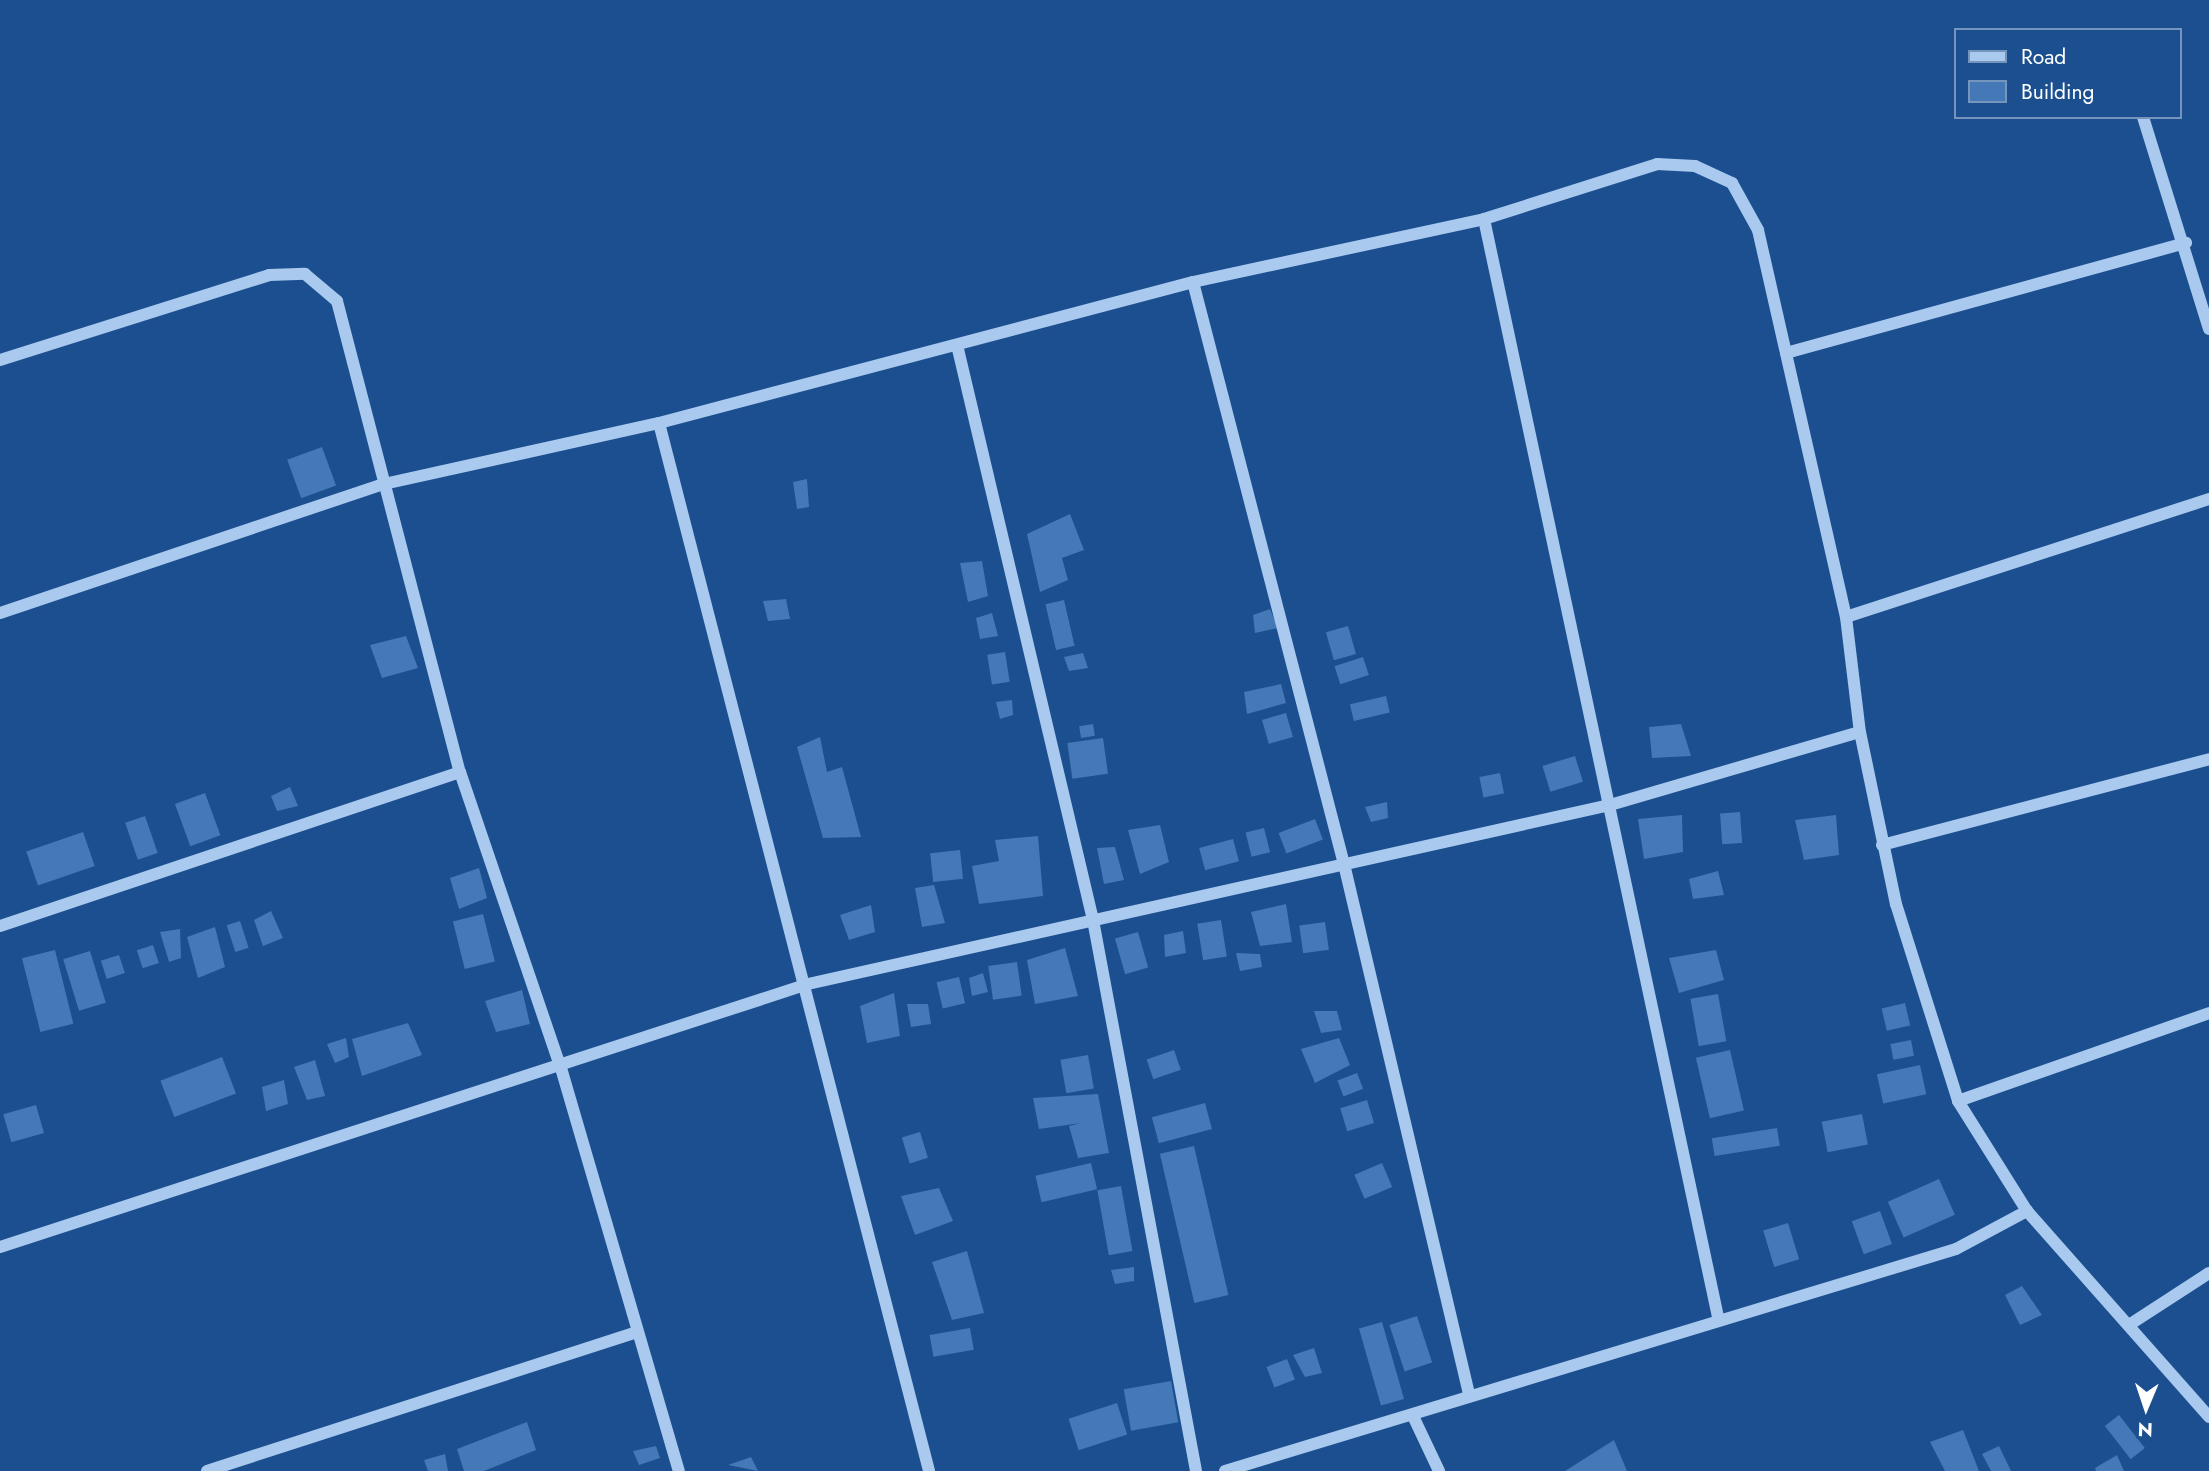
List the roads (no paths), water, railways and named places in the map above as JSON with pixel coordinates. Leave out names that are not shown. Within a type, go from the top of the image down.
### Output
[{"type":"street","points":[[2144,119],[2186,243],[2209,329]]},
{"type":"street","points":[[0,613],[384,484],[659,423],[1193,282],[1484,219],[1657,164],[1695,166],[1732,183],[1758,230],[1846,617],[1860,732],[1882,845],[1958,1101],[2027,1210],[2132,1323],[2209,1417]]},
{"type":"street","points":[[1484,219],[1718,1317]]},
{"type":"street","points":[[1786,353],[2186,243]]},
{"type":"street","points":[[0,360],[269,275],[305,274],[337,301],[460,772],[561,1068],[679,1471]]},
{"type":"street","points":[[1193,282],[1344,864],[1469,1394]]},
{"type":"street","points":[[957,345],[1093,920],[1196,1471]]},
{"type":"street","points":[[659,423],[807,984],[929,1471]]},
{"type":"street","points":[[1846,617],[2209,499]]},
{"type":"street","points":[[0,1248],[561,1068],[807,984],[1610,805],[1860,732]]},
{"type":"street","points":[[1882,845],[2209,759]]},
{"type":"street","points":[[0,926],[460,772]]},
{"type":"street","points":[[1958,1101],[2209,1013]]},
{"type":"street","points":[[1225,1471],[1413,1416],[1469,1394],[1718,1317],[1956,1250],[2027,1210]]},
{"type":"street","points":[[2132,1323],[2209,1273]]},
{"type":"street","points":[[206,1471],[637,1332]]},
{"type":"street","points":[[1413,1416],[1439,1471]]}]
